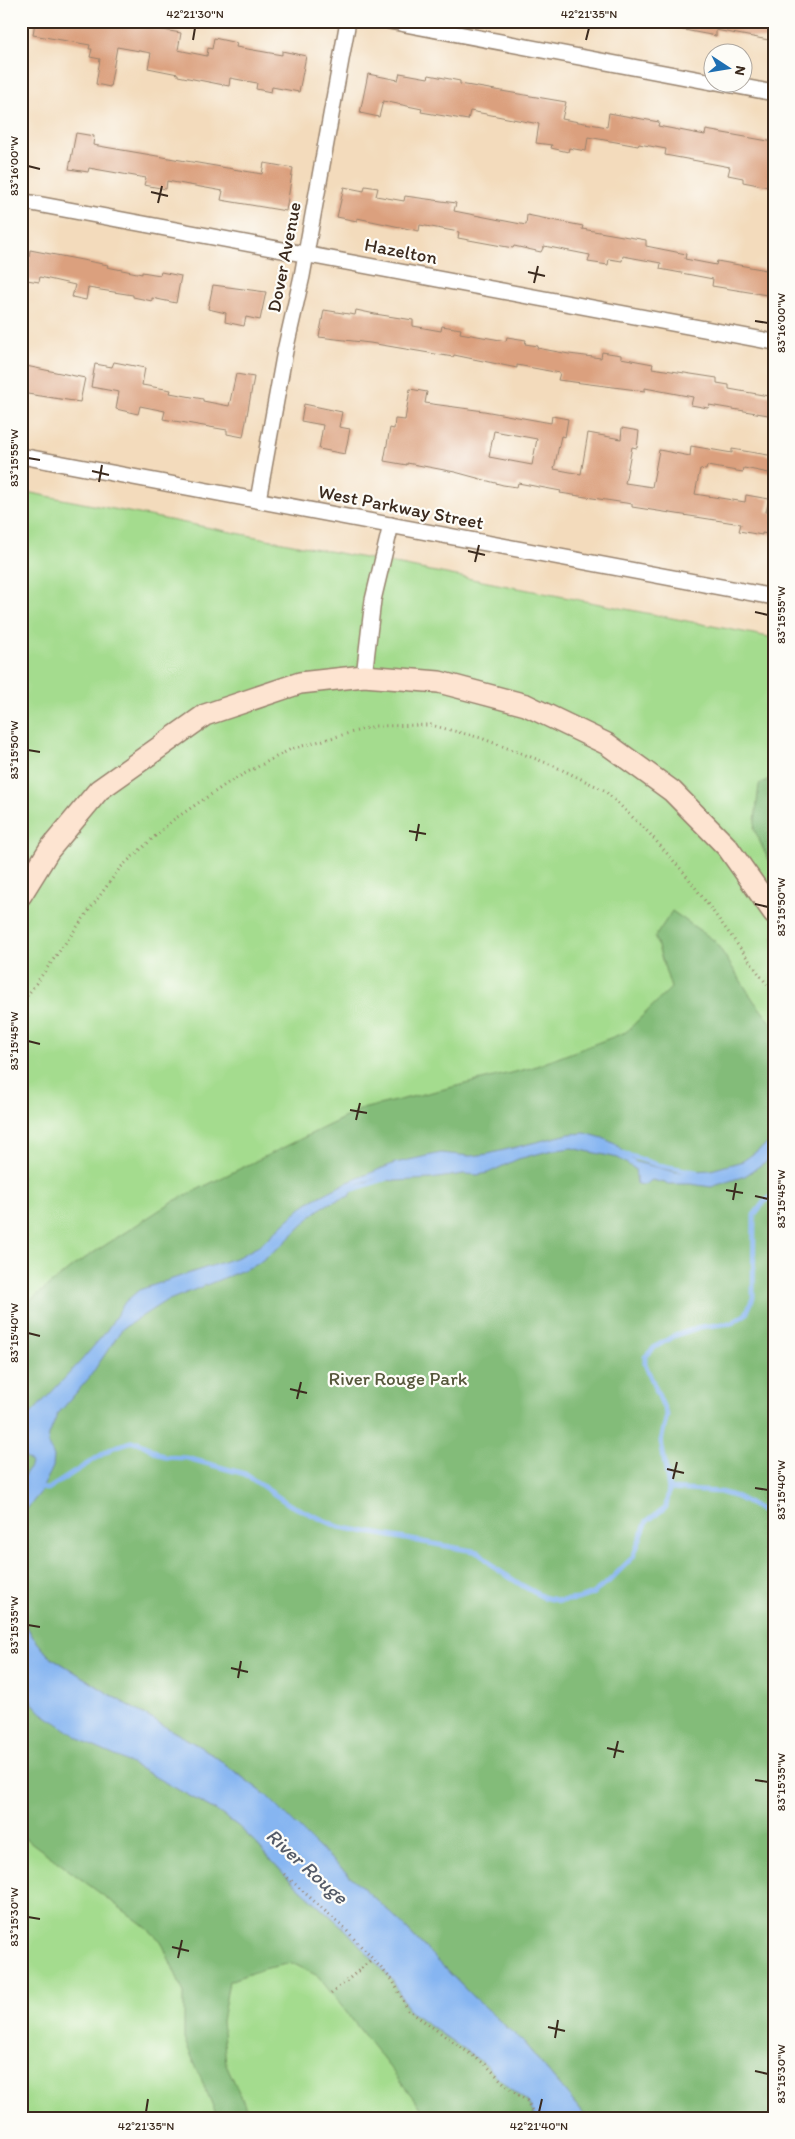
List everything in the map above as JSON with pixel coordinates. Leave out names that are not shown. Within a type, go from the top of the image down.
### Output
[{"type":"main road","points":[[21,895],[49,850],[98,790],[204,715],[300,683],[364,676],[440,682],[526,705],[607,744],[672,791],[728,848],[774,913]]},
{"type":"street","name":"Dover Avenue","points":[[258,500],[285,351],[306,254],[348,21]]},
{"type":"street","points":[[389,21],[702,80]]},
{"type":"street","points":[[752,89],[774,93]]},
{"type":"street","name":"Hazelton","points":[[21,201],[774,342]]},
{"type":"street","name":"West Parkway Street","points":[[21,456],[774,597]]},
{"type":"street","points":[[364,676],[373,600],[391,525]]},
{"type":"path","points":[[21,1004],[120,868],[173,820],[231,781],[291,749],[376,726],[430,725],[481,738],[552,765],[604,790],[649,833],[686,875],[774,994]]},
{"type":"path","points":[[284,1874],[346,1930],[393,1981],[408,2010],[486,2066],[527,2101],[536,2118]]},
{"type":"path","points":[[331,1994],[372,1959]]},
{"type":"green space","name":"River Rouge Park","points":[[21,491],[774,638],[774,2118],[21,2118]]},
{"type":"green space","points":[[774,776],[774,872],[754,829],[759,785]]},
{"type":"green space","points":[[672,911],[715,941],[754,1001],[774,1026],[774,2118],[587,2118],[523,2042],[471,1995],[392,1914],[317,1846],[266,1795],[209,1752],[117,1699],[48,1655],[33,1637],[21,1617],[21,1308],[73,1266],[172,1202],[362,1109],[531,1068],[626,1032],[671,988],[655,937]]},
{"type":"green space","points":[[21,1691],[42,1713],[215,1810],[238,1826],[284,1874],[346,1930],[393,1981],[408,2010],[486,2065],[511,2090],[527,2101],[536,2118],[429,2118],[318,1976],[292,1963],[263,1969],[229,1981],[222,2021],[226,2064],[251,2118],[218,2118],[184,2039],[184,1993],[161,1941],[142,1924],[21,1835]]},
{"type":"water","points":[[585,1133],[603,1138],[615,1144],[636,1162],[676,1172],[711,1170],[743,1161],[774,1139],[774,1156],[745,1176],[711,1187],[691,1184],[669,1184],[652,1180],[644,1185],[637,1184],[635,1169],[618,1158],[572,1148],[549,1151],[518,1159],[488,1173],[478,1175],[464,1174],[431,1179],[396,1181],[377,1179],[361,1183],[355,1187],[350,1196],[330,1203],[318,1210],[282,1245],[256,1265],[164,1302],[122,1329],[89,1378],[57,1415],[48,1443],[54,1457],[53,1467],[40,1493],[27,1509],[21,1513],[21,1480],[30,1467],[31,1462],[21,1455],[21,1431],[29,1416],[80,1362],[105,1333],[125,1302],[139,1290],[238,1257],[259,1246],[307,1203],[348,1182],[395,1163],[441,1153],[470,1156],[488,1154],[569,1134]]},
{"type":"water","name":"River Rouge","points":[[21,1617],[33,1637],[48,1655],[117,1699],[209,1752],[266,1795],[317,1846],[392,1914],[471,1995],[523,2042],[587,2118],[536,2118],[527,2101],[511,2090],[486,2065],[408,2010],[393,1981],[346,1930],[284,1874],[238,1826],[215,1810],[146,1772],[88,1744],[42,1713],[21,1691]]},
{"type":"building","points":[[35,21],[132,21],[152,25],[152,28],[181,33],[178,50],[207,56],[208,48],[212,49],[214,38],[237,43],[236,47],[282,55],[282,51],[306,56],[299,92],[272,87],[271,92],[256,89],[257,83],[230,78],[229,86],[178,76],[178,74],[148,68],[151,53],[117,47],[110,87],[96,84],[100,59],[90,57],[92,49],[89,49],[90,45],[33,35]]},
{"type":"building","points":[[675,21],[774,21],[774,41],[716,30],[716,36],[674,28]]},
{"type":"building","points":[[400,73],[428,78],[429,75],[460,81],[460,84],[566,102],[562,119],[607,127],[609,113],[659,122],[658,126],[705,135],[706,130],[774,142],[774,188],[743,182],[743,178],[728,175],[730,167],[665,155],[666,149],[639,144],[638,146],[588,137],[586,151],[569,148],[568,152],[551,148],[552,145],[536,143],[539,124],[470,111],[468,120],[421,112],[422,109],[383,101],[379,117],[360,113],[368,74],[398,80]]},
{"type":"building","points":[[76,133],[94,136],[93,145],[262,174],[264,163],[293,168],[286,211],[221,200],[223,191],[167,181],[166,189],[144,185],[146,178],[89,168],[88,172],[69,169]]},
{"type":"building","points":[[365,186],[378,188],[376,196],[404,201],[405,196],[456,203],[454,211],[526,225],[527,215],[583,226],[582,229],[646,240],[646,246],[686,254],[685,259],[716,265],[717,261],[772,271],[767,295],[712,286],[713,279],[660,269],[661,263],[623,256],[622,261],[609,259],[608,265],[588,262],[590,255],[544,246],[541,252],[458,238],[459,232],[420,225],[419,231],[357,218],[357,221],[337,217],[344,187],[364,191]]},
{"type":"building","points":[[30,250],[108,265],[107,267],[142,274],[142,272],[160,275],[161,272],[181,276],[176,303],[152,298],[152,301],[133,297],[133,295],[88,288],[86,300],[72,297],[75,285],[40,277],[39,282],[21,279],[21,256],[29,257]]},
{"type":"building","points":[[213,285],[266,292],[260,320],[246,317],[244,326],[225,322],[226,313],[208,309]]},
{"type":"building","points":[[324,310],[355,315],[356,310],[413,320],[413,326],[441,331],[442,326],[461,329],[460,333],[506,341],[507,337],[526,340],[525,344],[538,346],[537,348],[569,354],[601,358],[602,352],[621,355],[621,358],[653,364],[652,368],[717,378],[717,383],[729,385],[729,389],[774,397],[774,416],[709,405],[708,408],[691,405],[693,397],[645,388],[645,391],[558,380],[560,373],[517,365],[517,368],[454,355],[453,357],[370,343],[319,337]]},
{"type":"building","points":[[114,362],[145,368],[142,385],[171,390],[170,393],[229,406],[236,374],[254,377],[243,437],[227,434],[227,430],[163,419],[165,411],[140,406],[138,414],[116,409],[119,392],[91,387],[95,364],[112,367]]},
{"type":"building","points":[[21,365],[85,378],[80,402],[21,393]]},
{"type":"building","points":[[410,389],[427,392],[425,403],[551,423],[552,416],[568,419],[565,437],[561,436],[554,469],[581,474],[588,433],[621,439],[622,428],[639,431],[637,448],[632,447],[625,483],[652,487],[659,450],[690,456],[691,446],[732,453],[732,449],[774,456],[774,474],[744,468],[743,472],[707,466],[706,470],[700,469],[695,494],[745,502],[746,495],[769,499],[766,512],[774,513],[774,535],[739,531],[741,524],[632,507],[632,504],[560,493],[561,491],[518,483],[517,487],[503,485],[455,472],[407,463],[407,465],[384,461],[390,428],[394,429],[395,419],[405,420]],"holes":[[[494,431],[537,439],[532,465],[489,457]]]},
{"type":"building","points":[[304,404],[342,412],[339,427],[350,429],[345,454],[319,449],[323,425],[301,421]]},
{"type":"waterway","points":[[622,1153],[658,1165],[696,1172]]},
{"type":"waterway","points":[[350,1190],[387,1178]]},
{"type":"waterway","points":[[38,1488],[48,1489],[112,1448],[130,1442],[138,1442],[165,1457],[187,1458],[245,1474],[290,1505],[339,1527],[479,1552],[495,1568],[543,1597],[560,1601],[578,1599],[592,1594],[608,1582],[633,1557],[647,1521],[666,1507],[669,1489],[661,1441],[667,1415],[645,1364],[645,1357],[655,1347],[674,1336],[700,1327],[732,1323],[746,1314],[753,1298],[754,1215],[764,1202],[774,1195]]},
{"type":"waterway","points":[[669,1489],[720,1492],[737,1497],[774,1517]]}]
